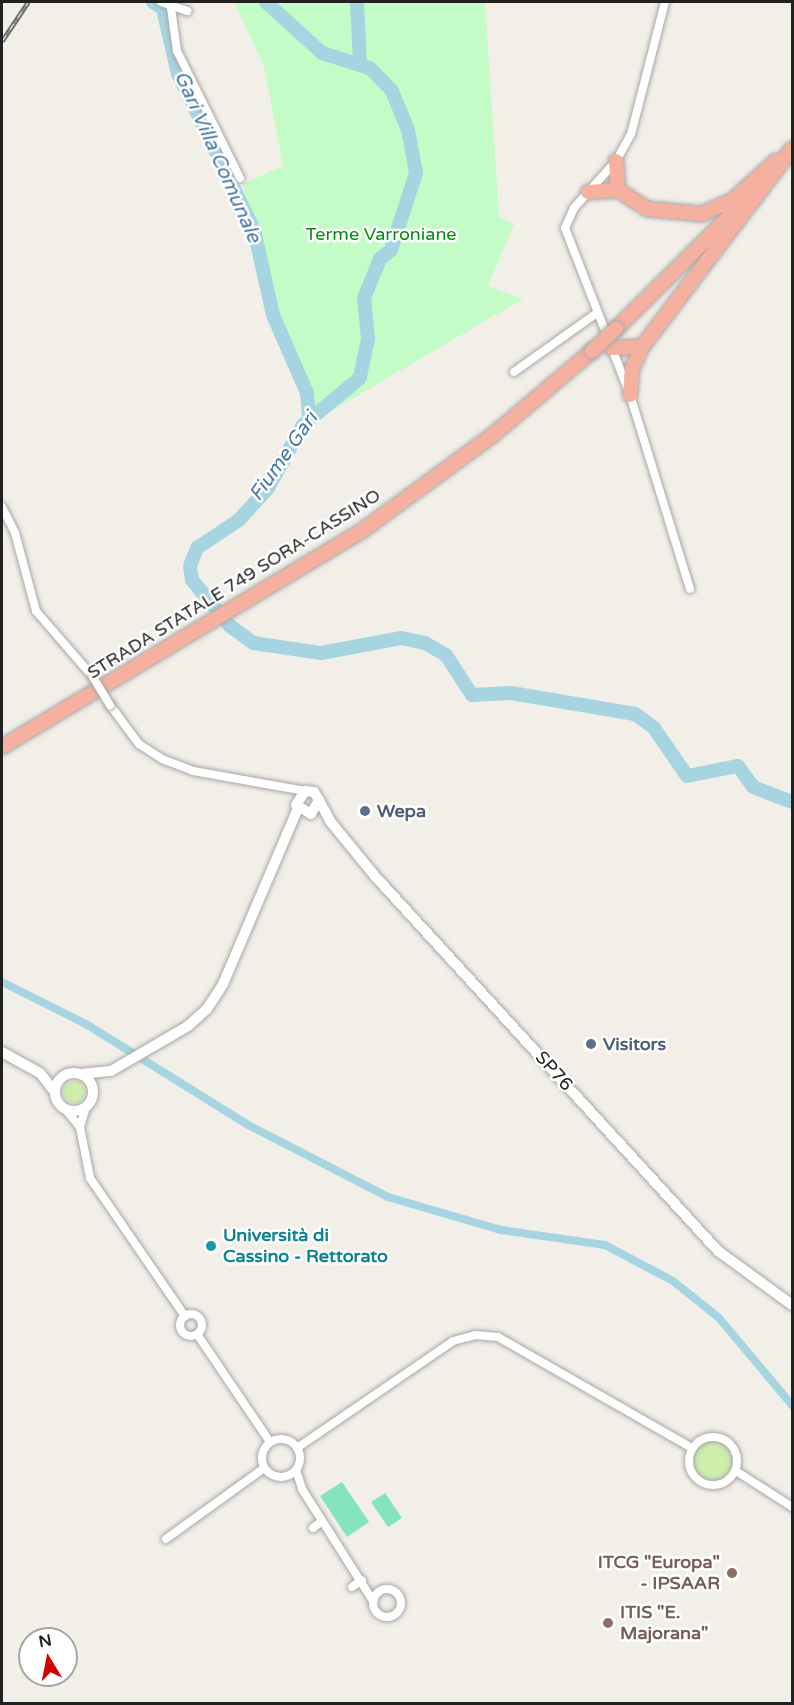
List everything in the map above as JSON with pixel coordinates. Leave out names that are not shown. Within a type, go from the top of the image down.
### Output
[{"type":"highway","points":[[588,192],[618,190],[647,208],[702,214],[733,200],[792,147]]},
{"type":"highway","points":[[630,396],[632,369],[642,347],[792,147]]},
{"type":"highway","name":"STRADA STATALE 749 SORA-CASSINO","points":[[2,747],[250,600],[373,523],[493,435],[592,351],[721,228],[792,147]]},
{"type":"highway","points":[[616,161],[618,190]]},
{"type":"highway","points":[[612,348],[642,347]]},
{"type":"street","points":[[161,2],[171,8],[187,11]]},
{"type":"street","points":[[665,2],[640,112],[616,161],[588,192],[565,228],[630,396],[690,589]]},
{"type":"street","points":[[171,8],[177,51],[240,178]]},
{"type":"street","points":[[514,372],[597,313]]},
{"type":"street","points":[[2,507],[15,533],[36,611],[93,677],[110,705],[140,744],[186,768],[284,790],[305,791],[304,810]]},
{"type":"street","points":[[284,790],[304,810]]},
{"type":"street","name":"SP76","points":[[305,791],[319,800],[330,821],[718,1251],[792,1305]]},
{"type":"street","points":[[197,1334],[183,1331],[185,1316],[90,1178],[80,1127],[93,1094],[111,1071],[201,1015],[223,984],[293,827],[304,810],[319,800]]},
{"type":"street","name":"SP76","points":[[304,810],[330,821]]},
{"type":"street","points":[[2,1052],[40,1073],[80,1127]]},
{"type":"street","points":[[40,1073],[81,1074],[111,1071]]},
{"type":"street","points":[[54,1091],[67,1074]]},
{"type":"street","points":[[81,1074],[93,1094]]},
{"type":"street","points":[[66,1110],[86,1107]]},
{"type":"street","points":[[185,1316],[199,1318],[197,1334],[270,1442]]},
{"type":"street","points":[[297,1448],[453,1341],[475,1335],[498,1337],[692,1448]]},
{"type":"street","points":[[705,1438],[722,1438],[737,1455],[736,1471],[725,1482],[702,1483],[688,1464],[692,1448],[705,1438]]},
{"type":"street","points":[[264,1468],[263,1451],[270,1442],[285,1439],[297,1448]]},
{"type":"street","points":[[297,1448],[296,1470],[302,1489],[362,1580],[382,1617],[399,1612],[398,1594],[381,1591],[362,1580]]},
{"type":"street","points":[[264,1468],[286,1476],[302,1489]]},
{"type":"street","points":[[166,1539],[264,1468]]},
{"type":"street","points":[[286,1476],[296,1470]]},
{"type":"street","points":[[736,1471],[792,1507]]},
{"type":"street","points":[[313,1528],[322,1521]]},
{"type":"street","points":[[352,1587],[362,1580]]},
{"type":"street","points":[[373,1601],[381,1591]]},
{"type":"green space","name":"Terme Varroniane","points":[[234,2],[485,2],[499,217],[514,224],[488,286],[523,299],[312,422],[301,369],[276,314],[243,184],[283,166],[264,66]]},
{"type":"green space","points":[[74,1081],[82,1084],[85,1092],[82,1100],[74,1103],[66,1100],[63,1092],[66,1084]]},
{"type":"green space","points":[[713,1441],[727,1447],[733,1461],[727,1475],[713,1481],[699,1475],[693,1461],[699,1447]]},
{"type":"green space","points":[[342,1482],[369,1522],[347,1537],[320,1496]]},
{"type":"green space","points":[[385,1493],[402,1518],[388,1527],[371,1502]]},
{"type":"waterway","name":"Gari Villa Comunale","points":[[153,2],[163,9],[178,74],[254,230],[273,315],[307,393],[309,418]]},
{"type":"waterway","name":"Fiume Gari","points":[[266,2],[322,53],[370,68],[392,91],[408,130],[416,173],[391,250],[380,259],[364,298],[368,339],[360,378],[303,425],[268,488],[239,520],[197,548],[190,566],[192,580],[230,626],[253,643],[321,653],[401,638],[425,643],[446,655],[472,695],[511,693],[635,714],[654,728],[687,776],[738,766],[753,787],[792,802]]},
{"type":"waterway","points":[[357,2],[360,65]]},
{"type":"waterway","points":[[2,982],[86,1024],[250,1126],[388,1197],[501,1230],[605,1245],[673,1281],[719,1318],[792,1405]]},
{"type":"railway","points":[[2,41],[28,2]]},
{"type":"place","name":"Wepa","points":[[365,811]]},
{"type":"place","name":"Visitors","points":[[591,1044]]},
{"type":"place","name":"Università di Cassino - Rettorato","points":[[211,1246]]},
{"type":"place","name":"ITCG \"Europa\" - IPSAAR","points":[[732,1573]]},
{"type":"place","name":"ITIS \"E. Majorana\"","points":[[608,1623]]}]
